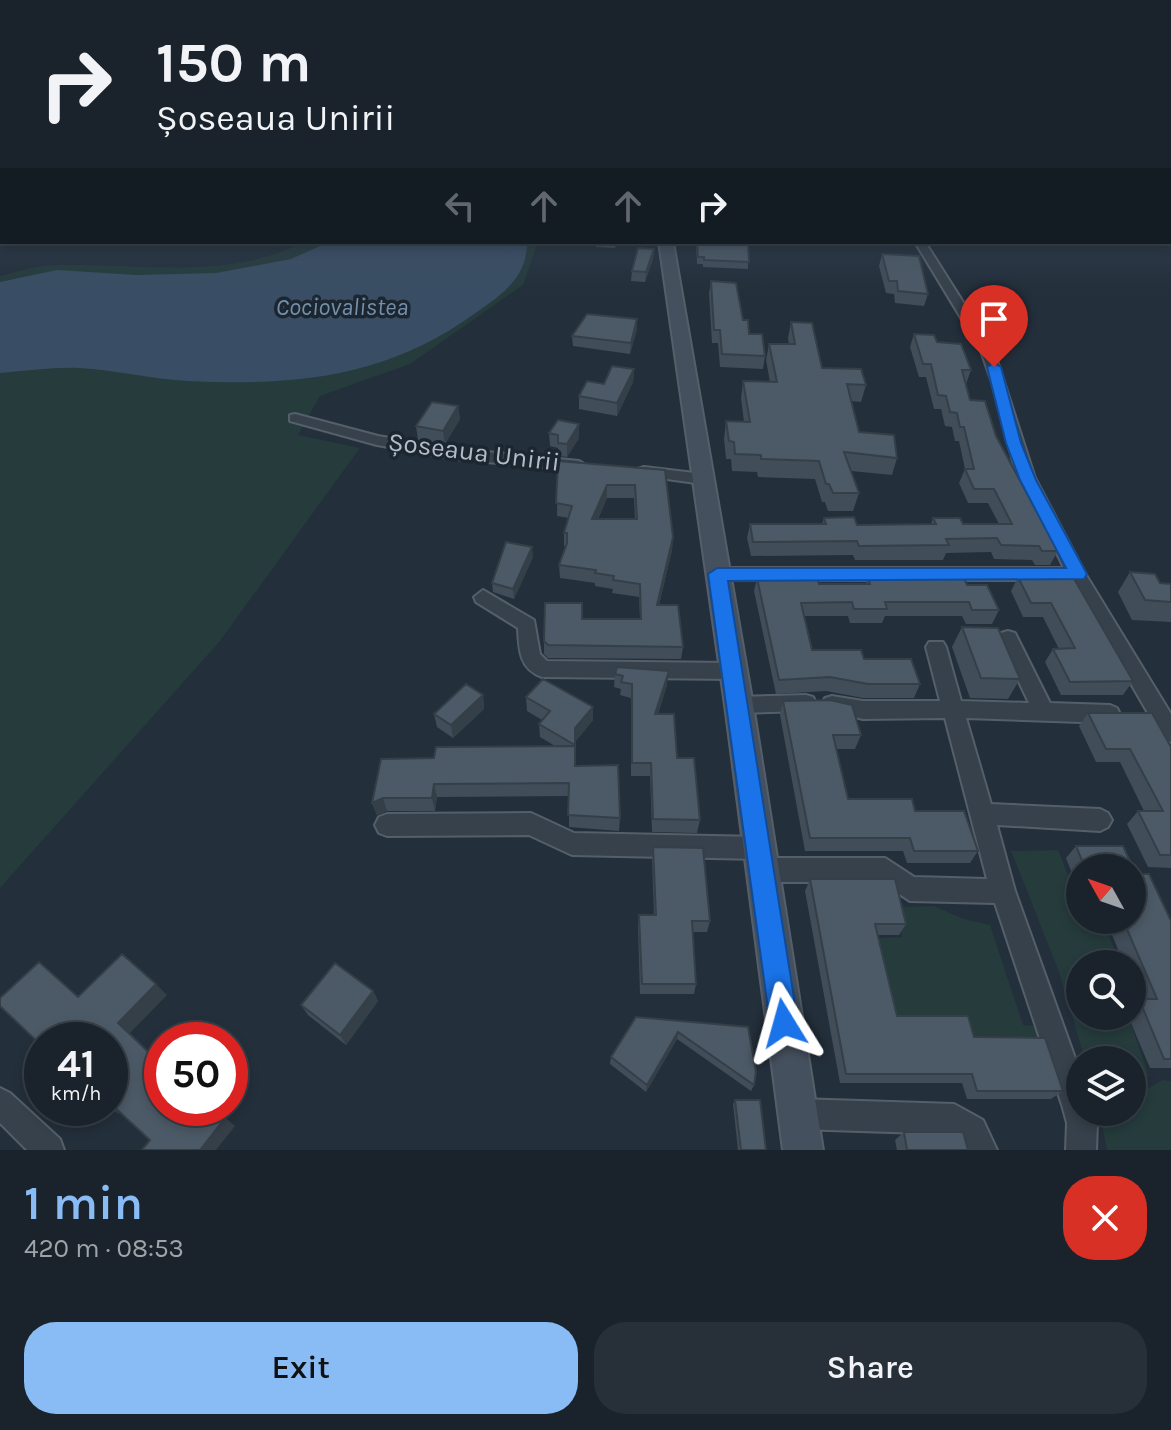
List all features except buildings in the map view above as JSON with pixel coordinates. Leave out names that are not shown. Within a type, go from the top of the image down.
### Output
[{"type":"main road","points":[[666,244],[739,705],[803,1150]]},
{"type":"street","points":[[921,244],[979,336],[994,367],[1013,443],[1028,480],[1078,574],[1166,724]]},
{"type":"street","name":"Șoseaua Unirii","points":[[295,418],[377,440],[456,454],[599,467]]},
{"type":"street","points":[[628,470],[703,479]]},
{"type":"street","points":[[717,574],[1078,574]]},
{"type":"street","points":[[483,597],[527,625],[530,657],[542,669],[733,671]]},
{"type":"street","points":[[1008,638],[1044,713]]},
{"type":"street","points":[[936,647],[1003,891],[1077,1105],[1082,1123],[1081,1150]]},
{"type":"street","points":[[739,705],[826,702],[863,710],[955,709],[1044,713],[1166,724]]},
{"type":"street","points":[[983,814],[1100,820]]},
{"type":"street","points":[[387,825],[531,824],[572,844],[885,870],[910,889],[1003,891]]},
{"type":"street","points":[[0,1103],[49,1150]]},
{"type":"street","points":[[798,1114],[954,1119],[968,1123],[977,1134],[982,1150]]},
{"type":"green space","points":[[299,244],[537,244],[523,285],[410,364],[320,396],[298,435],[360,448],[220,641],[0,888],[0,276],[47,265],[213,266],[274,254]]},
{"type":"green space","points":[[1058,850],[1066,870],[1066,934],[1108,934],[1115,950],[1066,950],[1066,996],[1059,972],[1011,851]]},
{"type":"green space","points":[[934,906],[964,919],[990,925],[1023,1025],[1046,1027],[1048,1046],[968,1043],[894,1023],[873,938],[902,937],[895,907]]},
{"type":"green space","points":[[1076,1030],[1133,1030],[1138,1046],[1081,1046]]},
{"type":"green space","points":[[1163,1080],[1171,1081],[1171,1150],[1107,1150],[1102,1126],[1146,1126],[1146,1089]]},
{"type":"water","name":"Cociovalistea","points":[[325,244],[527,244],[518,275],[505,291],[477,312],[409,351],[339,373],[266,382],[228,382],[174,380],[79,368],[0,373],[0,282],[57,270],[136,275],[216,273],[291,259]]},
{"type":"route","points":[[784,1023],[739,705],[717,574],[1078,574],[1028,480],[1013,443],[994,367]]}]
